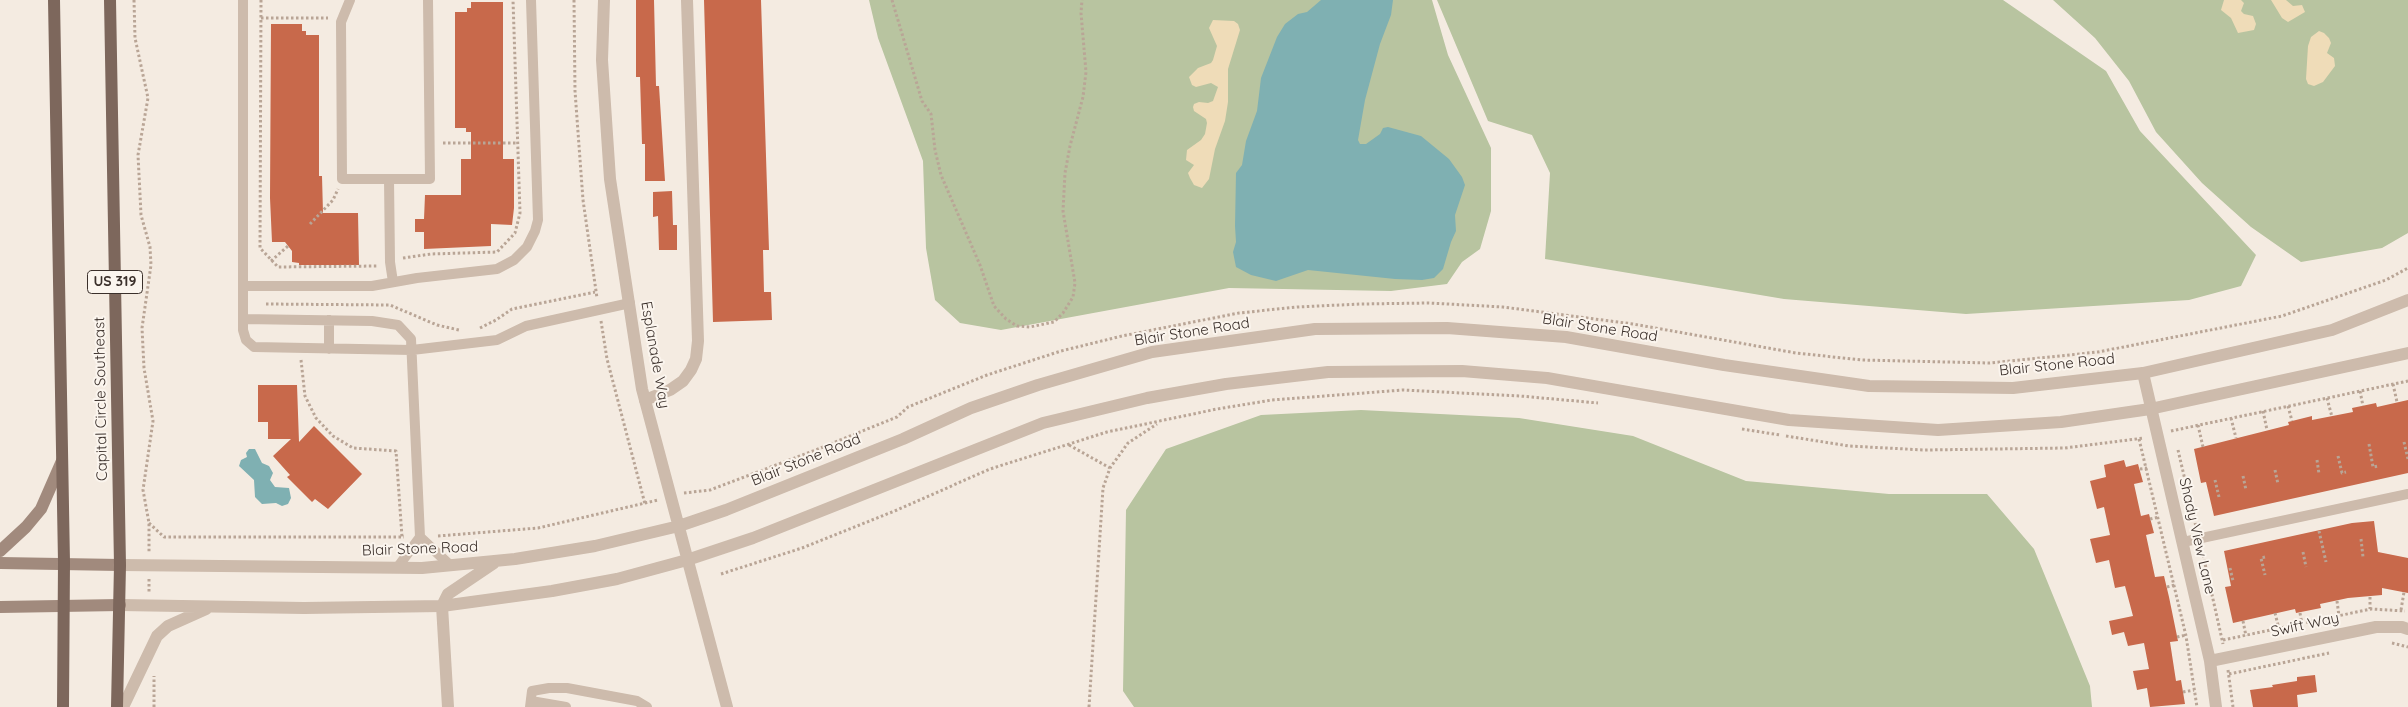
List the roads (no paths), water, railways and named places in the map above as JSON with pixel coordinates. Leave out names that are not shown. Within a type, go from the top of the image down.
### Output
[{"type":"main road","points":[[54,0],[64,562],[64,707]]},
{"type":"main road","name":"Capital Circle Southeast","points":[[110,0],[120,565],[117,707]]},
{"type":"main road","points":[[0,551],[26,528],[41,509],[62,461]]},
{"type":"main road","name":"Blair Stone Road","points":[[0,563],[64,562],[120,565]]},
{"type":"main road","points":[[0,607],[120,605]]},
{"type":"street","name":"Esplanade Way","points":[[604,0],[602,60],[610,179],[645,400],[727,707]]},
{"type":"street","points":[[645,400],[670,390],[683,381],[696,359],[698,341],[687,0]]},
{"type":"street","name":"Blair Stone Road","points":[[120,565],[397,568],[451,566],[595,546],[679,526],[726,510],[903,440],[971,408],[1038,385],[1152,352],[1315,329],[1447,328],[1566,337],[1724,365],[1869,386],[2013,388],[2142,373],[2332,330],[2408,300]]},
{"type":"street","points":[[120,605],[442,606],[552,591],[617,578],[687,560],[753,538],[1043,423],[1147,398],[1226,384],[1328,372],[1462,371],[1547,378],[1789,420],[1938,430],[2061,422],[2150,409],[2408,353]]},
{"type":"street","name":"Shady View Lane","points":[[2142,373],[2210,662],[2216,707]]},
{"type":"street","points":[[448,707],[442,606],[448,594],[496,561]]},
{"type":"street","points":[[123,707],[157,636],[168,626],[215,606]]},
{"type":"street","name":"Swift Way","points":[[2210,662],[2376,627],[2402,626],[2408,629]]},
{"type":"lane","points":[[243,0],[243,319],[246,340],[254,347],[412,350],[498,340],[526,326],[630,303]]},
{"type":"lane","points":[[350,0],[341,22],[342,179],[430,179],[428,0]]},
{"type":"lane","points":[[243,286],[372,286],[498,269],[514,260],[526,247],[535,231],[538,220],[531,0]]},
{"type":"lane","points":[[389,179],[390,262],[393,282]]},
{"type":"lane","points":[[243,319],[372,321],[398,325],[411,339],[420,537],[397,568]]},
{"type":"lane","points":[[329,320],[329,349]]},
{"type":"lane","points":[[2183,542],[2408,494]]},
{"type":"lane","points":[[420,537],[451,566]]},
{"type":"lane","points":[[531,700],[549,688],[567,688],[637,701],[647,707]]},
{"type":"lane","points":[[531,700],[566,707]]},
{"type":"water","points":[[1321,0],[1393,0],[1391,15],[1380,44],[1365,100],[1358,140],[1360,144],[1366,144],[1380,134],[1383,128],[1388,127],[1421,136],[1449,159],[1462,177],[1465,185],[1455,215],[1456,231],[1443,269],[1434,278],[1422,280],[1395,279],[1308,270],[1276,281],[1251,275],[1236,267],[1233,252],[1236,242],[1236,173],[1242,165],[1246,141],[1257,111],[1261,78],[1277,37],[1285,24],[1298,14],[1307,12]]},
{"type":"water","points":[[249,449],[255,449],[262,463],[269,466],[273,473],[270,480],[275,487],[289,488],[291,498],[288,504],[282,506],[276,503],[262,504],[255,497],[254,480],[239,466],[241,460],[247,457],[246,453]]}]
